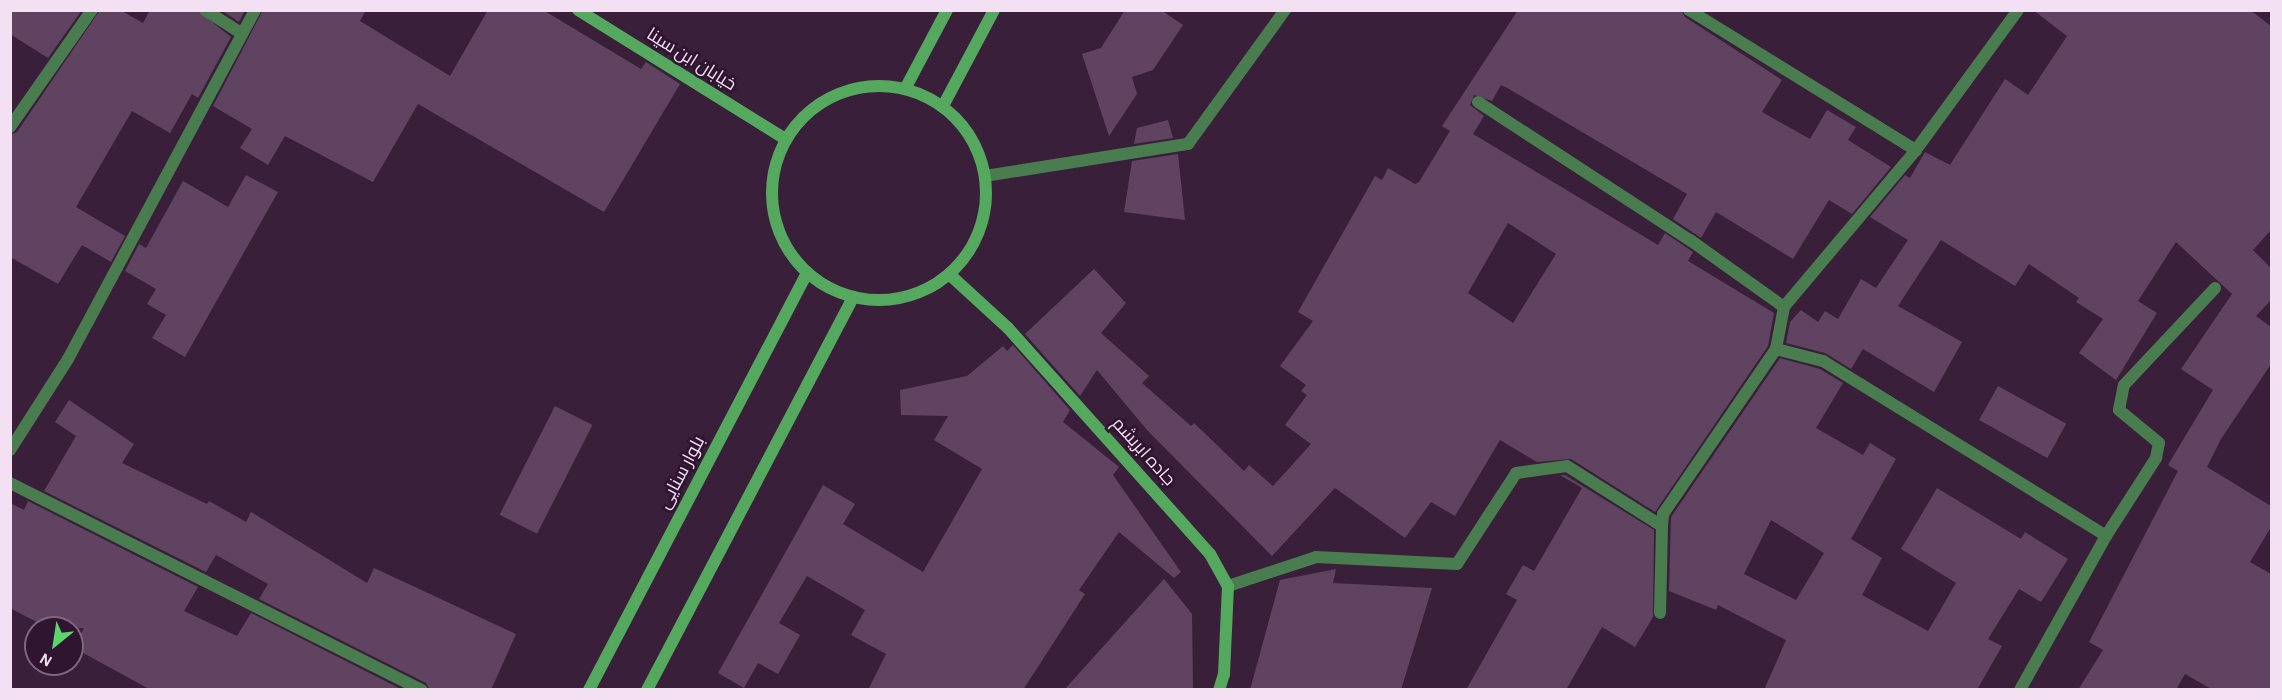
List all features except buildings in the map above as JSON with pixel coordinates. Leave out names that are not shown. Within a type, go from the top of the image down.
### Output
[{"type":"main road","name":"خیابان ابن سینا","points":[[578,10],[784,139]]},
{"type":"main road","points":[[905,89],[946,10]]},
{"type":"main road","points":[[943,106],[994,10]]},
{"type":"main road","points":[[877,85],[905,89],[943,106],[962,126],[977,150],[985,176],[986,204],[980,230],[967,254],[949,274],[928,289],[904,297],[878,301],[853,297],[828,288],[807,273],[788,251],[775,224],[772,205],[774,166],[784,139],[802,117],[841,92],[877,85]]},
{"type":"main road","name":"بلوار سنایی","points":[[589,690],[807,273]]},
{"type":"main road","name":"جاده ابریشم","points":[[949,274],[1016,337],[1210,554],[1228,586]]},
{"type":"main road","points":[[647,690],[853,297]]},
{"type":"main road","points":[[1219,690],[1224,674],[1228,586]]},
{"type":"street","points":[[10,127],[92,10]]},
{"type":"street","points":[[205,10],[241,33]]},
{"type":"street","points":[[10,450],[68,359],[255,10]]},
{"type":"street","points":[[985,176],[1188,144],[1285,10]]},
{"type":"street","points":[[1689,10],[1916,150]]},
{"type":"street","points":[[1660,613],[1663,514],[1776,349],[1784,307],[1916,150],[2018,10]]},
{"type":"street","points":[[1478,102],[1690,240],[1784,307]]},
{"type":"street","points":[[2020,690],[2106,536],[2156,458],[2159,443],[2119,410],[2124,385],[2216,288]]},
{"type":"street","points":[[1776,349],[1823,361],[2106,536]]},
{"type":"street","points":[[1228,586],[1316,557],[1457,564],[1516,473],[1568,466],[1662,526]]},
{"type":"street","points":[[10,483],[422,690]]}]
